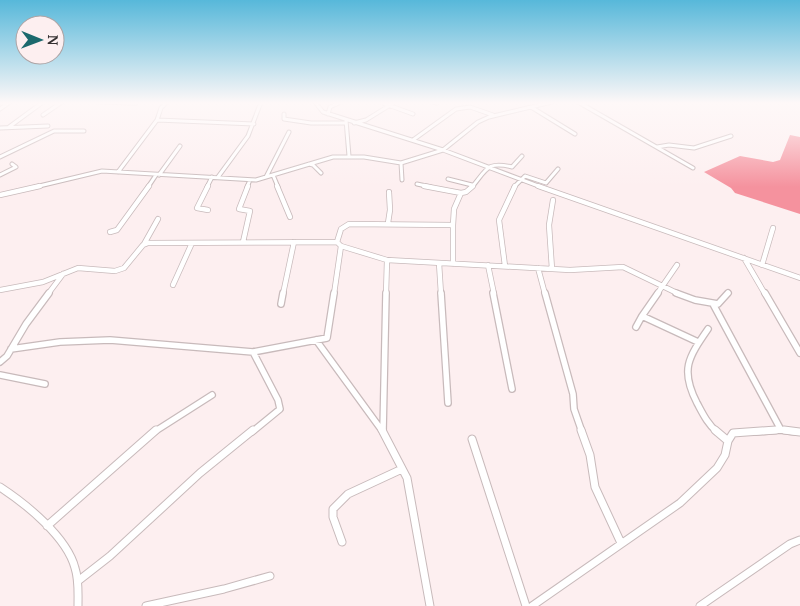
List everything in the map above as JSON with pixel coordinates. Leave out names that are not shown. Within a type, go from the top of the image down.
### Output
[{"type":"street","points":[[118,172],[149,130]]},
{"type":"street","points":[[218,177],[251,130]]},
{"type":"street","points":[[347,130],[349,156]]},
{"type":"street","points":[[379,130],[443,150],[519,179],[800,278]]},
{"type":"street","points":[[413,140],[426,130]]},
{"type":"street","points":[[0,195],[91,172],[250,180],[273,176],[321,160],[349,156],[400,162],[443,150],[468,130]]},
{"type":"street","points":[[569,130],[575,134]]},
{"type":"street","points":[[628,130],[693,168]]},
{"type":"street","points":[[0,157],[54,131],[84,131]]},
{"type":"street","points":[[266,177],[289,132]]},
{"type":"street","points":[[657,147],[669,145],[694,148],[731,136]]},
{"type":"street","points":[[110,232],[117,230],[180,146]]},
{"type":"street","points":[[417,184],[466,193],[487,167],[497,164],[512,167],[522,156]]},
{"type":"street","points":[[400,162],[402,180]]},
{"type":"street","points":[[0,175],[16,166],[12,164]]},
{"type":"street","points":[[308,164],[313,165],[321,173]]},
{"type":"street","points":[[505,266],[499,220],[500,213],[520,176],[546,183],[558,169]]},
{"type":"street","points":[[273,176],[290,217]]},
{"type":"street","points":[[208,210],[197,208],[212,177]]},
{"type":"street","points":[[448,179],[472,186]]},
{"type":"street","points":[[243,242],[250,212],[239,209],[250,180]]},
{"type":"street","points":[[388,224],[390,210],[389,192]]},
{"type":"street","points":[[453,264],[454,208],[461,193]]},
{"type":"street","points":[[552,269],[548,231],[550,208],[553,200]]},
{"type":"street","points":[[0,290],[43,282],[78,268],[115,271],[124,268],[144,245],[158,219]]},
{"type":"street","points":[[11,349],[60,342],[110,340],[253,352],[327,338],[341,229],[345,225],[453,226]]},
{"type":"street","points":[[762,264],[773,228]]},
{"type":"street","points":[[144,245],[243,242],[339,244],[387,260],[552,269],[623,267],[692,299],[713,304],[721,302],[728,293]]},
{"type":"street","points":[[281,304],[294,242]]},
{"type":"street","points":[[173,285],[192,243]]},
{"type":"street","points":[[744,258],[800,353]]},
{"type":"street","points":[[383,432],[387,260]]},
{"type":"street","points":[[439,263],[448,403]]},
{"type":"street","points":[[488,265],[512,389]]},
{"type":"street","points":[[636,326],[677,265]]},
{"type":"street","points":[[538,268],[573,394],[574,410],[590,456],[595,487],[602,505],[622,543]]},
{"type":"street","points":[[0,362],[63,273]]},
{"type":"street","points":[[713,304],[781,430]]},
{"type":"street","points":[[642,316],[698,342]]},
{"type":"street","points":[[708,329],[698,342],[687,368],[686,376],[706,421],[728,441]]},
{"type":"street","points":[[316,340],[383,432],[406,478],[430,606]]},
{"type":"street","points":[[78,581],[110,556],[200,473],[280,409],[278,400],[253,352]]},
{"type":"street","points":[[0,375],[45,384]]},
{"type":"street","points":[[47,526],[152,433],[212,395]]},
{"type":"street","points":[[532,606],[680,502],[717,468],[725,455],[728,441],[733,433],[781,430],[800,432]]},
{"type":"street","points":[[472,439],[526,606]]},
{"type":"street","points":[[342,542],[333,517],[333,509],[348,494],[402,469]]},
{"type":"street","points":[[0,487],[10,493],[47,526],[71,557],[78,581],[78,606]]},
{"type":"street","points":[[700,606],[790,544],[800,540]]},
{"type":"street","points":[[146,606],[224,590],[270,576]]},
{"type":"shaded area","points":[[790,135],[800,137],[800,214],[735,193],[731,188],[704,172],[740,156],[773,162],[780,160]]}]
